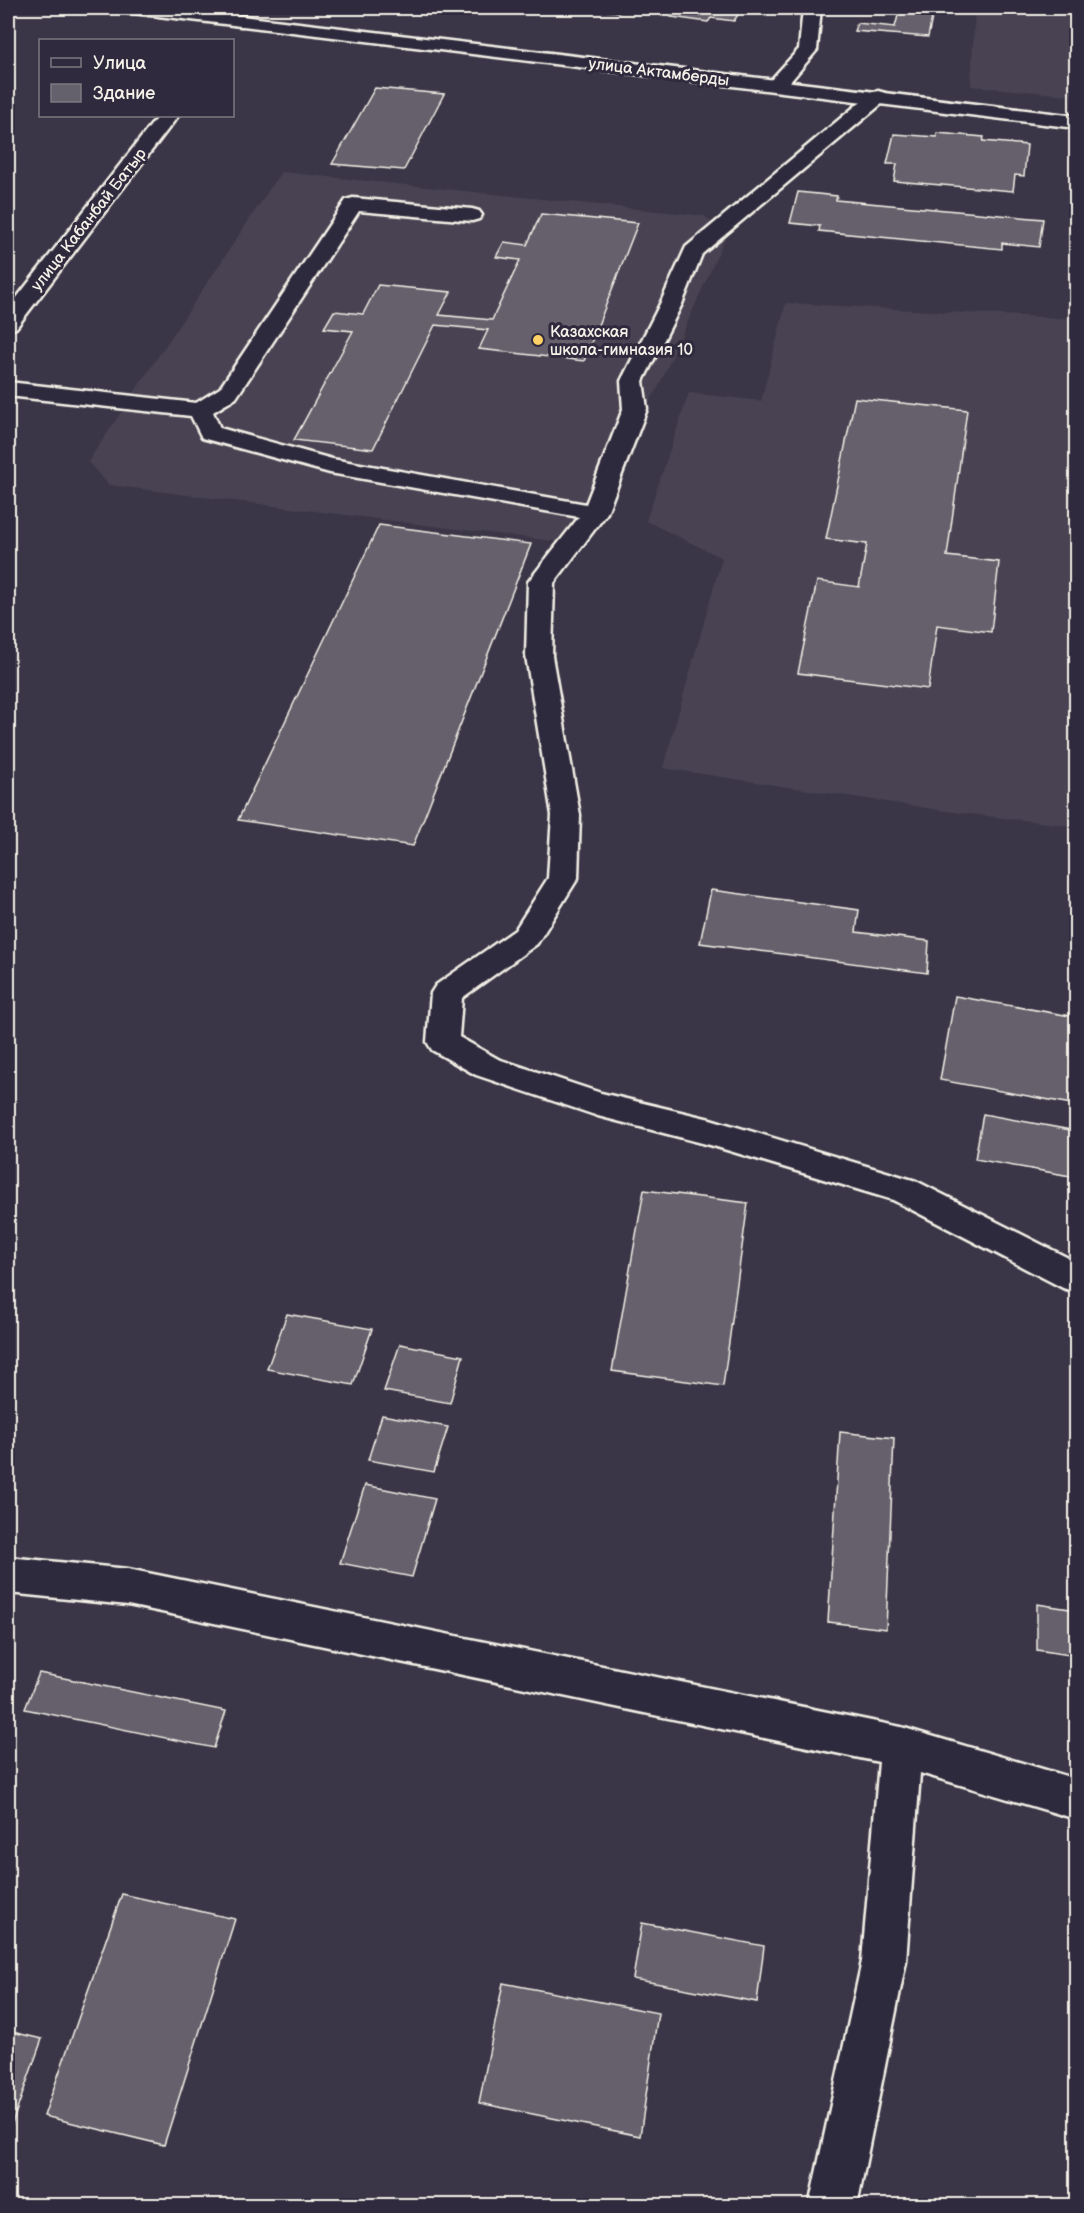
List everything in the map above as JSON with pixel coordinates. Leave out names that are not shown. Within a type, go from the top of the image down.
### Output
[{"type":"main road","name":"улица Актамберды","points":[[133,8],[246,14],[777,85],[1077,122]]},
{"type":"main road","points":[[777,85],[808,50],[812,8]]},
{"type":"main road","points":[[227,39],[246,14]]},
{"type":"main road","points":[[878,97],[693,251],[671,304],[632,381],[635,409],[595,513],[541,582],[539,656],[566,815],[563,878],[526,937],[447,993],[443,1042],[487,1066],[598,1104],[710,1132],[904,1190],[1077,1278]]},
{"type":"main road","name":"улица Кабанбай Батыр","points":[[8,322],[167,117]]},
{"type":"main road","points":[[8,389],[200,410],[228,393],[353,204],[472,215]]},
{"type":"main road","points":[[200,410],[210,433],[330,466],[595,513]]},
{"type":"main road","points":[[8,1575],[128,1587],[901,1747],[1077,1799]]},
{"type":"main road","points":[[833,2205],[884,1961],[901,1747]]},
{"type":"shaded area","points":[[975,8],[1076,8],[1076,96],[971,86]]},
{"type":"shaded area","points":[[281,172],[705,216],[725,238],[658,388],[561,542],[109,485],[88,462]]},
{"type":"shaded area","points":[[786,303],[1076,319],[1076,629],[1073,826],[953,812],[663,768],[722,558],[646,521],[689,393],[761,401]]},
{"type":"building","points":[[586,8],[623,8],[620,12]]},
{"type":"building","points":[[623,8],[742,8],[734,21],[711,18],[708,22],[671,17],[674,14]]},
{"type":"building","points":[[900,8],[934,8],[928,37],[854,31],[857,23],[895,27]]},
{"type":"building","points":[[375,88],[444,94],[404,170],[332,164]]},
{"type":"building","points":[[937,133],[984,137],[983,141],[1027,145],[1024,176],[1015,175],[1013,191],[894,181],[897,164],[887,164],[894,134],[937,137]]},
{"type":"building","points":[[798,192],[837,196],[836,200],[1043,219],[1039,247],[1002,243],[1002,249],[819,231],[820,226],[790,223]]},
{"type":"building","name":"Казахская школа-гимназия 10","points":[[541,214],[638,223],[584,361],[479,349],[488,330],[435,325],[373,449],[294,440],[353,331],[324,328],[334,311],[363,314],[378,285],[451,292],[439,315],[492,320],[520,260],[496,257],[504,242],[527,245]]},
{"type":"building","points":[[855,398],[967,410],[947,556],[999,562],[991,632],[937,625],[928,689],[798,673],[817,581],[859,587],[867,544],[826,539]]},
{"type":"building","points":[[379,525],[531,544],[413,846],[238,820]]},
{"type":"building","points":[[711,890],[859,910],[856,932],[929,941],[927,973],[700,943]]},
{"type":"building","points":[[955,996],[1076,1017],[1076,1065],[1072,1104],[940,1080]]},
{"type":"building","points":[[983,1114],[1076,1131],[1076,1177],[975,1159]]},
{"type":"building","points":[[644,1190],[748,1203],[723,1386],[612,1371]]},
{"type":"building","points":[[287,1314],[372,1329],[353,1385],[267,1369]]},
{"type":"building","points":[[400,1344],[463,1356],[450,1403],[384,1391]]},
{"type":"building","points":[[382,1415],[448,1427],[434,1472],[368,1460]]},
{"type":"building","points":[[840,1432],[894,1438],[886,1629],[828,1622]]},
{"type":"building","points":[[365,1485],[435,1499],[412,1577],[340,1563]]},
{"type":"building","points":[[1037,1604],[1076,1610],[1076,1656],[1037,1650]]},
{"type":"building","points":[[39,1673],[226,1711],[214,1748],[25,1709]]},
{"type":"building","points":[[122,1894],[235,1919],[164,2145],[44,2116]]},
{"type":"building","points":[[642,1923],[764,1946],[757,2002],[633,1979]]},
{"type":"building","points":[[503,1983],[658,2013],[640,2136],[479,2103]]},
{"type":"building","points":[[8,2031],[42,2039],[9,2132],[8,2131]]},
{"type":"place","name":"Казахская школа-гимназия 10","points":[[538,340]]}]
